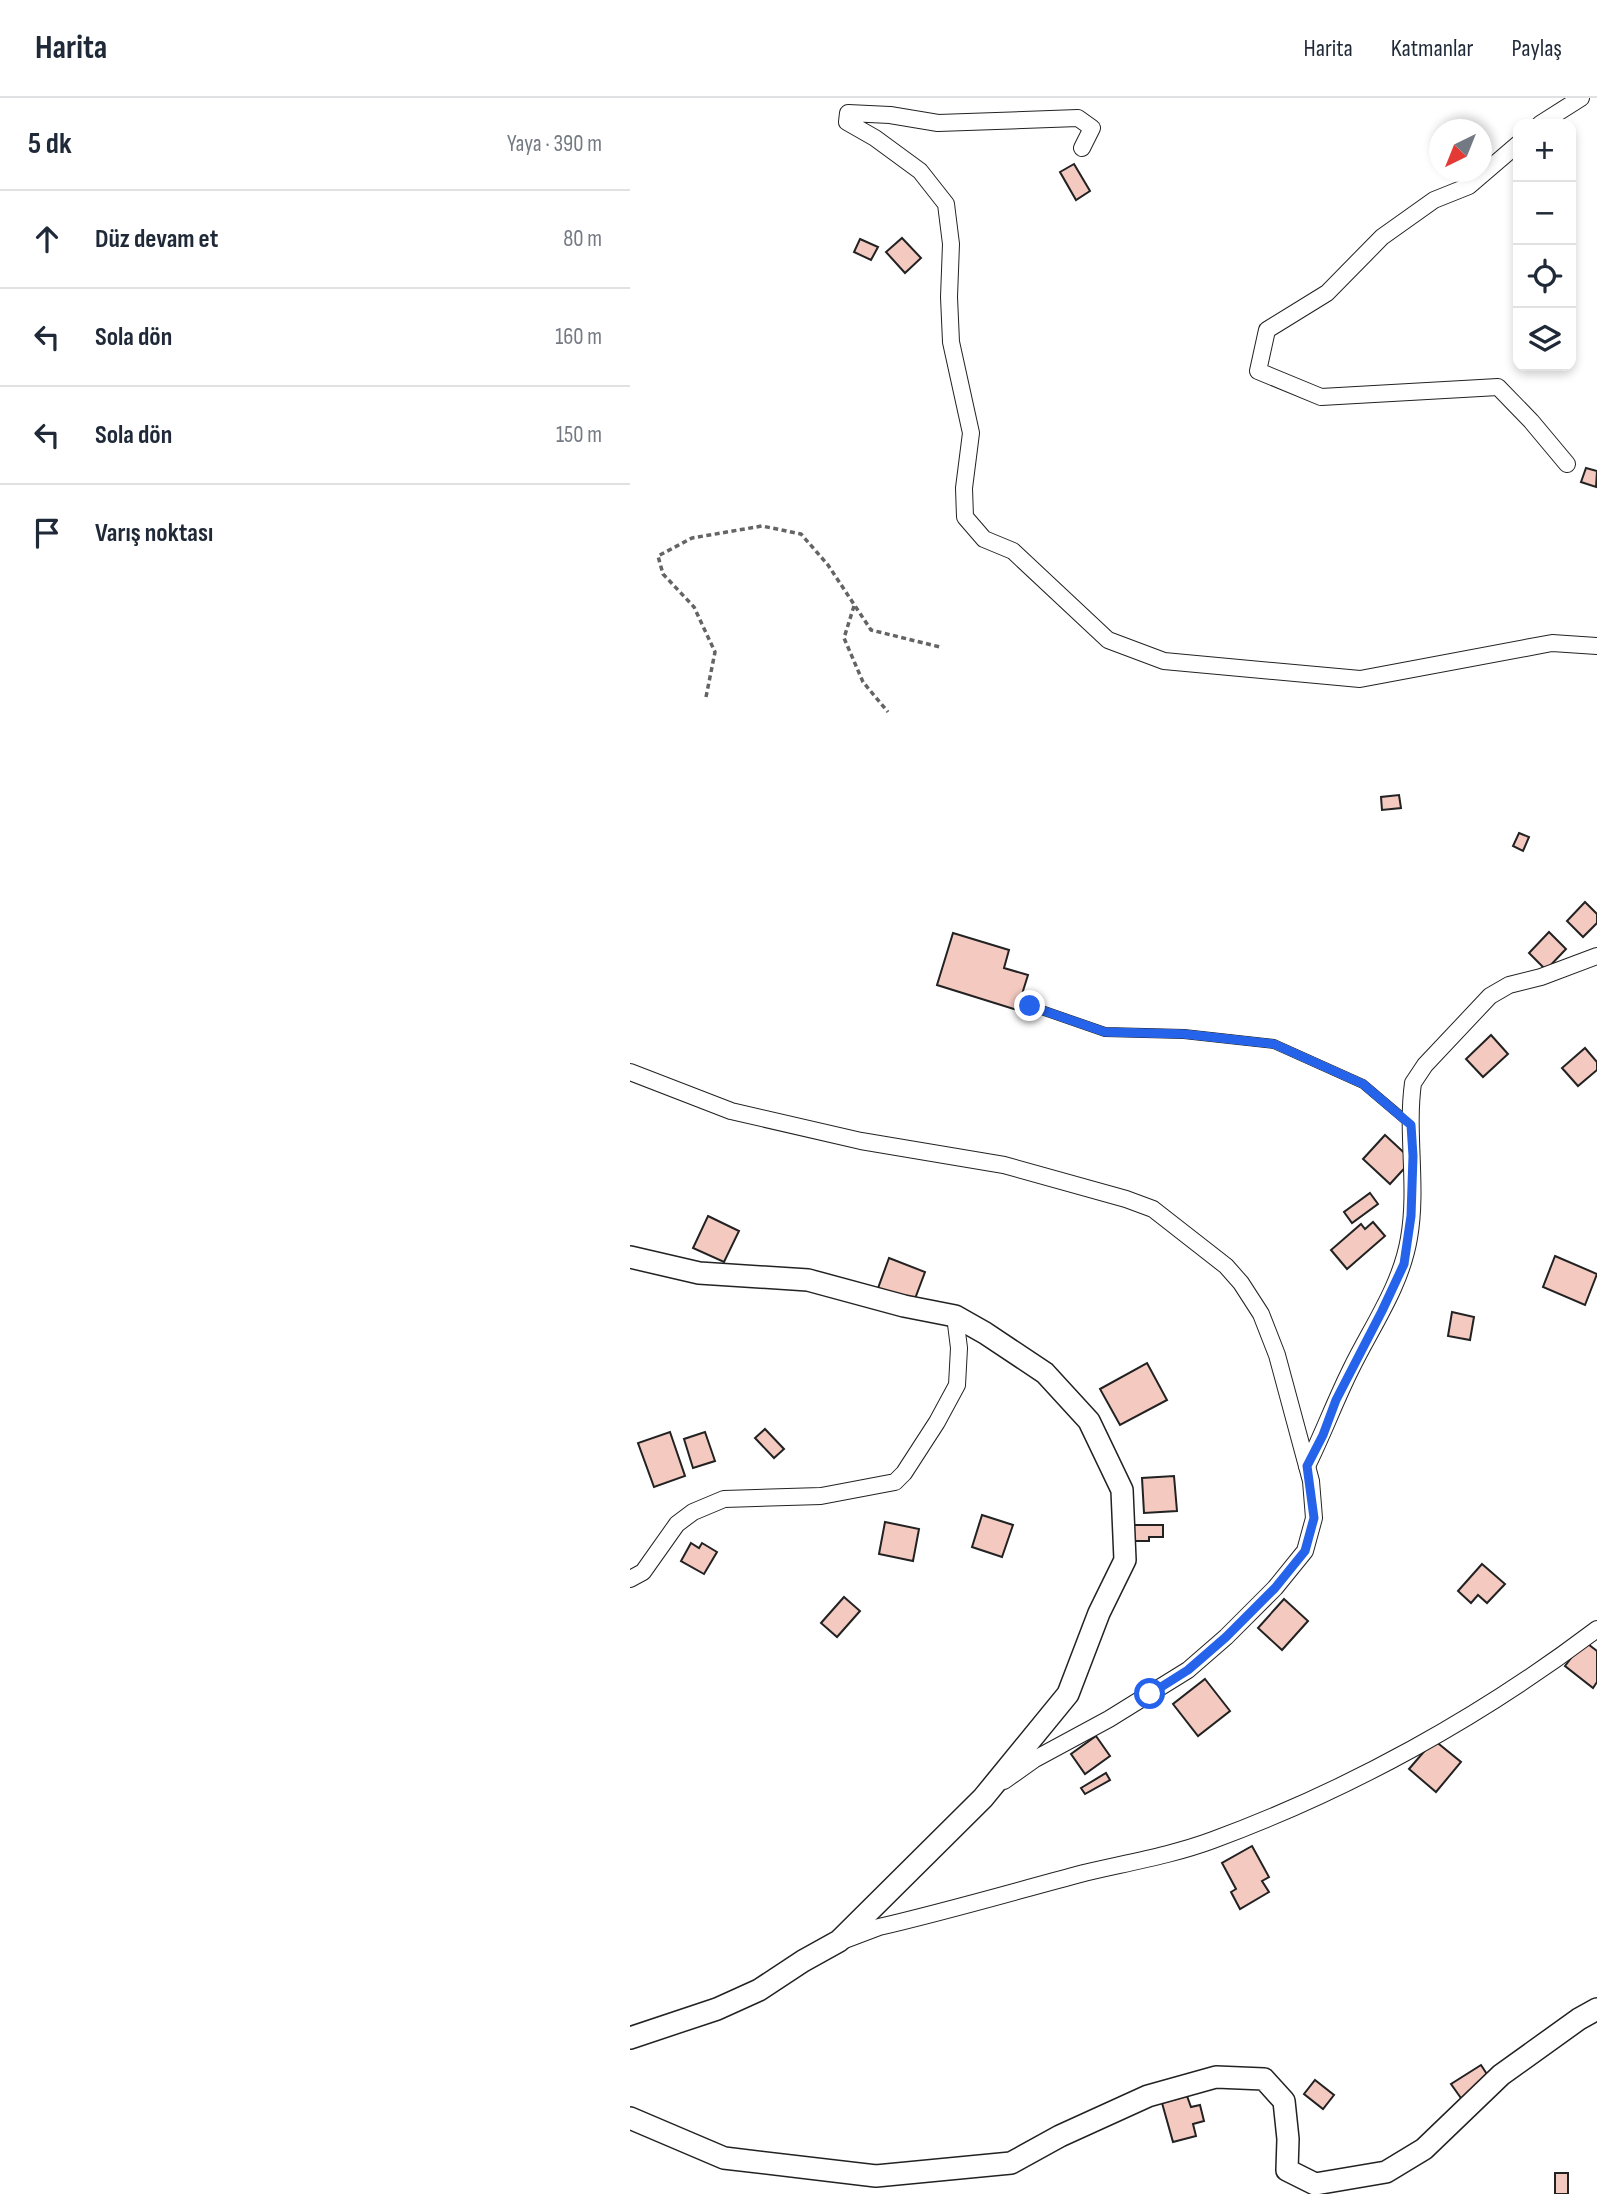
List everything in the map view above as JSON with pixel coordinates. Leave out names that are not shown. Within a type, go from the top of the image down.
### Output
[{"type":"street","points":[[1549,119],[1581,98]]},
{"type":"street","points":[[1082,148],[1092,128],[1078,118],[939,123],[890,115],[848,113],[847,122],[875,138],[920,171],[946,204],[951,244],[951,342],[971,433],[964,488],[965,517],[984,539],[1013,551],[1108,640],[1164,661],[1360,679],[1552,643],[1597,646]]},
{"type":"street","points":[[1513,148],[1469,186],[1434,200],[1382,237],[1327,293],[1267,330],[1258,371],[1321,397],[1498,387],[1567,464]]},
{"type":"street","points":[[1307,1466],[1323,1435],[1336,1400],[1404,1264],[1411,1216],[1413,1083],[1425,1065],[1490,996],[1510,985],[1541,977],[1597,956]]},
{"type":"street","points":[[630,1072],[732,1111],[861,1141],[1004,1165],[1153,1209],[1226,1266],[1241,1283],[1261,1314],[1277,1355],[1307,1466],[1314,1518],[1305,1551],[1275,1588],[1188,1670],[1109,1719],[1014,1772],[984,1798],[839,1941]]},
{"type":"street","points":[[630,1257],[699,1273],[808,1280],[904,1306],[955,1316],[1045,1373],[1089,1421],[1122,1490],[1125,1560],[1098,1613],[1068,1694],[984,1798]]},
{"type":"street","points":[[630,1580],[643,1572],[677,1524],[694,1512],[724,1499],[821,1496],[895,1482],[924,1442],[957,1385],[959,1348],[955,1316]]},
{"type":"street","points":[[630,2038],[717,2009],[760,1990],[839,1941],[879,1927],[1210,1842],[1279,1814],[1378,1766],[1442,1731],[1508,1692],[1597,1629]]},
{"type":"street","points":[[630,2118],[724,2158],[876,2176],[1011,2163],[1060,2136],[1148,2096],[1216,2077],[1264,2079],[1284,2101],[1288,2139],[1287,2170],[1315,2184],[1326,2183],[1386,2172],[1424,2149],[1501,2075],[1597,2009]]},
{"type":"lane","points":[[1030,1006],[1105,1032],[1184,1034],[1274,1044],[1363,1084],[1411,1125]]},
{"type":"path","points":[[706,696],[715,652],[694,607],[663,574],[658,556],[692,538],[762,526],[801,534],[828,565],[871,630],[940,647]]},
{"type":"path","points":[[854,606],[844,638],[863,682],[888,712]]},
{"type":"building","points":[[1074,164],[1090,191],[1076,200],[1060,172]]},
{"type":"building","points":[[902,238],[921,258],[905,273],[886,252]]},
{"type":"building","points":[[860,239],[878,247],[871,260],[854,252]]},
{"type":"building","points":[[1586,468],[1597,471],[1596,487],[1581,482]]},
{"type":"building","points":[[1399,795],[1401,808],[1382,810],[1381,797]]},
{"type":"building","points":[[1519,833],[1529,837],[1523,851],[1513,846]]},
{"type":"building","points":[[1585,902],[1597,914],[1597,923],[1583,937],[1567,921]]},
{"type":"building","points":[[1549,932],[1566,949],[1546,970],[1529,953]]},
{"type":"building","points":[[953,933],[1009,950],[1004,968],[1028,975],[1017,1010],[937,985]]},
{"type":"building","points":[[1491,1035],[1508,1054],[1483,1077],[1466,1059]]},
{"type":"building","points":[[1585,1048],[1597,1062],[1597,1070],[1578,1086],[1562,1068]]},
{"type":"building","points":[[1385,1135],[1412,1160],[1390,1184],[1363,1159]]},
{"type":"building","points":[[1370,1193],[1378,1204],[1352,1223],[1344,1212]]},
{"type":"building","points":[[708,1216],[739,1231],[724,1262],[693,1248]]},
{"type":"building","points":[[1373,1222],[1385,1236],[1347,1269],[1331,1250],[1361,1224],[1365,1229]]},
{"type":"building","points":[[1555,1256],[1597,1274],[1585,1305],[1543,1287]]},
{"type":"building","points":[[889,1258],[925,1272],[913,1304],[877,1291]]},
{"type":"building","points":[[1452,1312],[1474,1317],[1470,1340],[1448,1336]]},
{"type":"building","points":[[1147,1363],[1167,1400],[1120,1425],[1100,1389]]},
{"type":"building","points":[[765,1429],[784,1449],[774,1458],[755,1438]]},
{"type":"building","points":[[670,1432],[685,1476],[654,1487],[638,1443]]},
{"type":"building","points":[[705,1432],[715,1461],[693,1468],[684,1439]]},
{"type":"building","points":[[1174,1476],[1177,1511],[1144,1513],[1142,1478]]},
{"type":"building","points":[[982,1515],[1013,1525],[1002,1557],[972,1547]]},
{"type":"building","points":[[885,1522],[919,1529],[913,1561],[879,1554]]},
{"type":"building","points":[[1134,1525],[1163,1525],[1163,1537],[1134,1541]]},
{"type":"building","points":[[691,1543],[699,1548],[702,1543],[717,1552],[704,1574],[681,1561]]},
{"type":"building","points":[[1482,1564],[1505,1584],[1487,1603],[1478,1595],[1471,1603],[1458,1591]]},
{"type":"building","points":[[844,1597],[860,1611],[837,1637],[821,1623]]},
{"type":"building","points":[[1284,1599],[1308,1621],[1282,1650],[1258,1628]]},
{"type":"building","points":[[1584,1641],[1597,1651],[1597,1682],[1593,1688],[1565,1666]]},
{"type":"building","points":[[1205,1679],[1230,1711],[1198,1736],[1173,1704]]},
{"type":"building","points":[[1096,1736],[1110,1756],[1085,1774],[1071,1754]]},
{"type":"building","points":[[1434,1740],[1461,1762],[1436,1792],[1409,1769]]},
{"type":"building","points":[[1106,1773],[1110,1780],[1085,1794],[1081,1788]]},
{"type":"building","points":[[1252,1846],[1269,1877],[1262,1881],[1269,1892],[1240,1909],[1231,1892],[1236,1889],[1222,1863]]},
{"type":"building","points":[[1481,2065],[1492,2082],[1463,2101],[1451,2084]]},
{"type":"building","points":[[1315,2080],[1334,2095],[1323,2109],[1304,2094]]},
{"type":"building","points":[[1187,2096],[1191,2107],[1200,2105],[1204,2121],[1193,2124],[1196,2136],[1173,2142],[1162,2103]]},
{"type":"building","points":[[1555,2173],[1568,2173],[1568,2194],[1555,2194]]},
{"type":"route","points":[[1030,1006],[1105,1032],[1184,1034],[1274,1044],[1363,1084],[1411,1125],[1411,1216],[1404,1264],[1353,1364],[1307,1466],[1314,1518],[1305,1551],[1275,1588],[1226,1637],[1188,1670],[1150,1694]]}]
